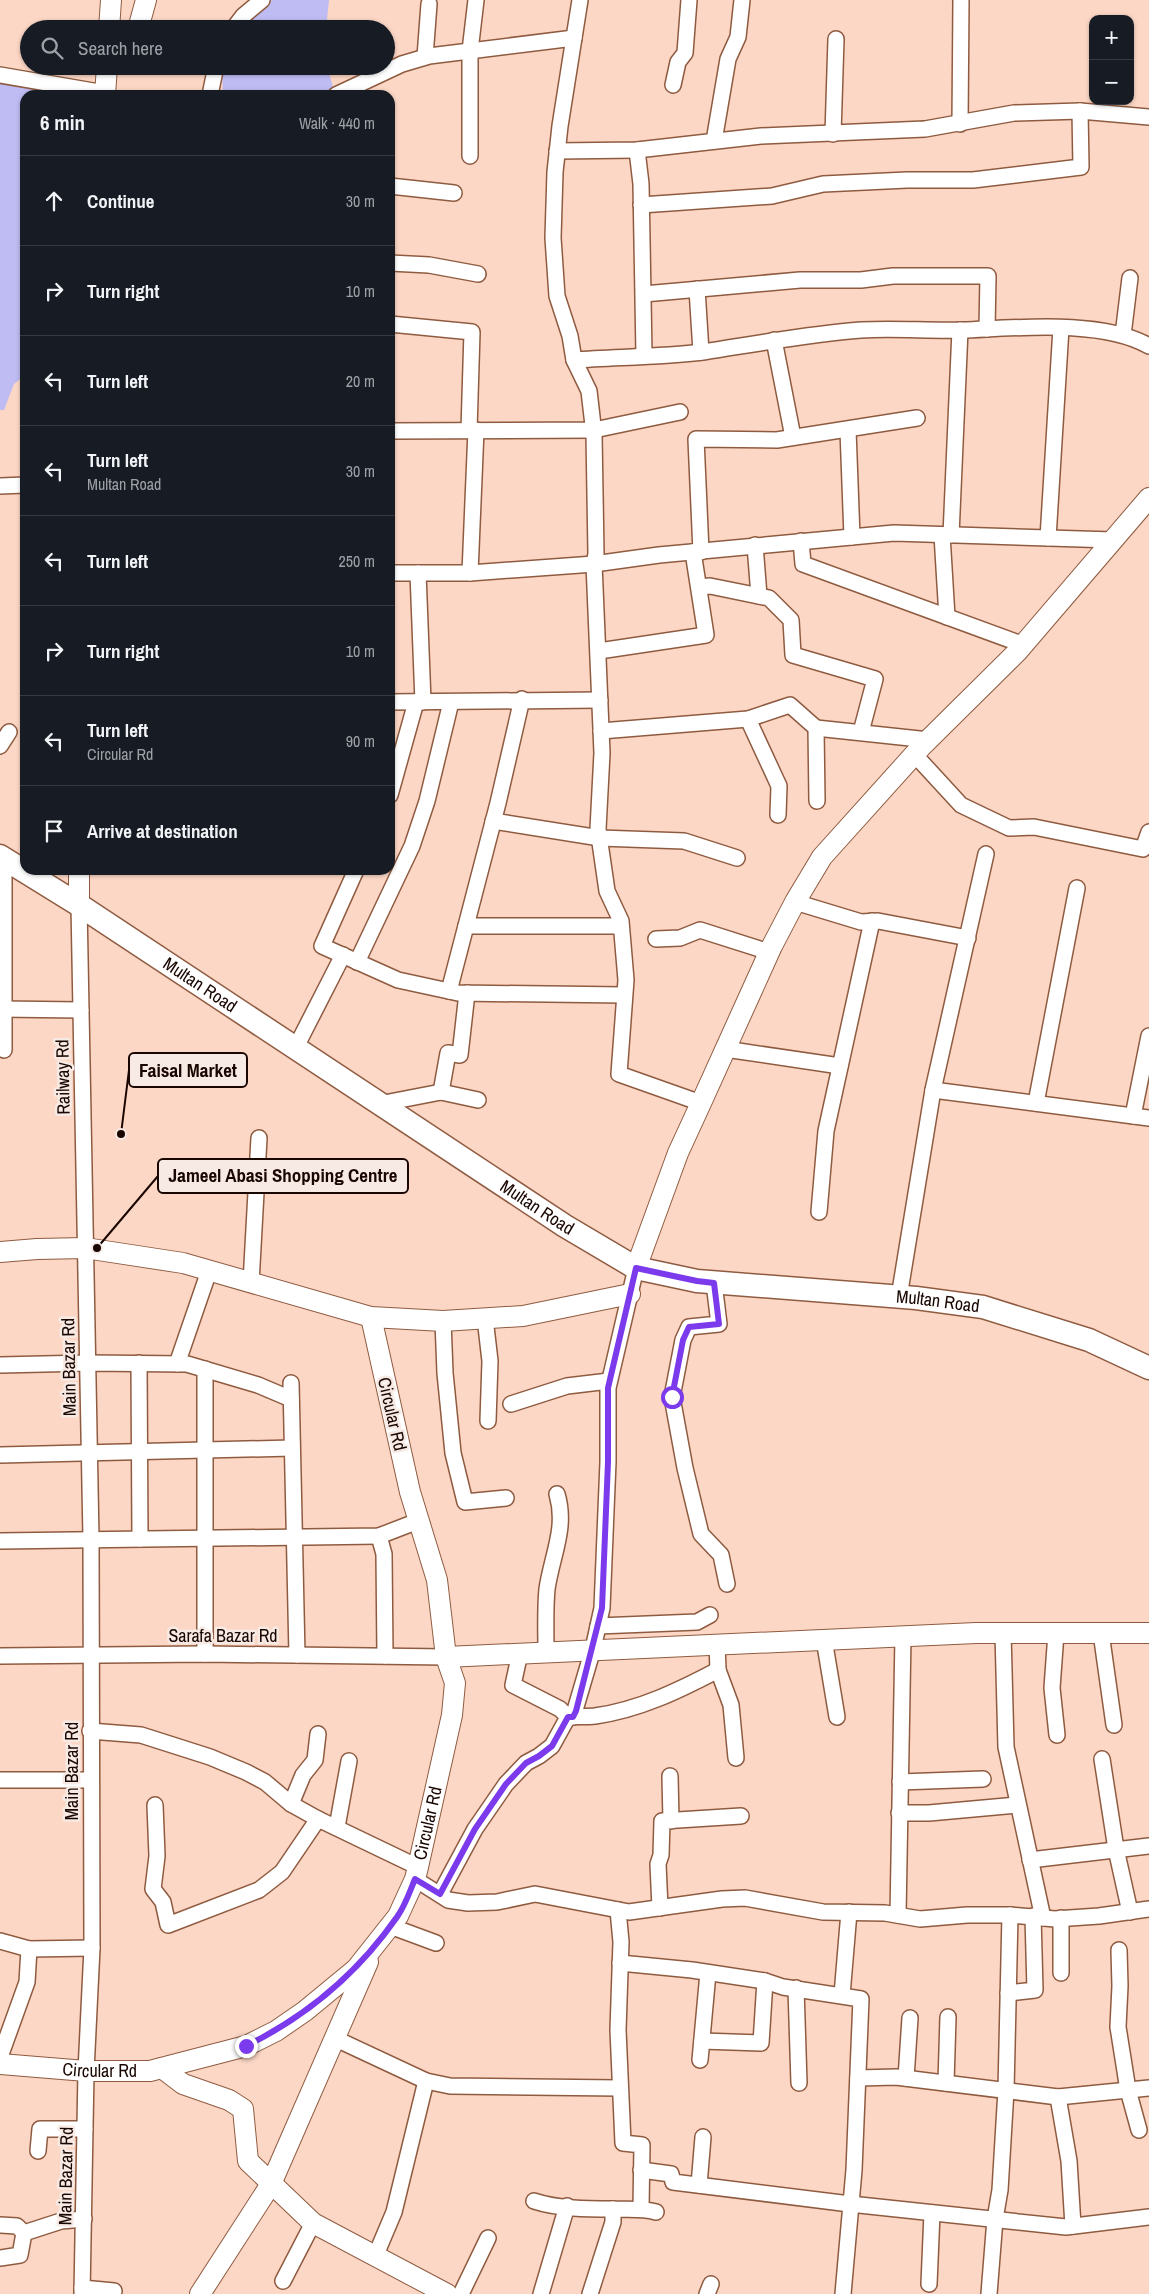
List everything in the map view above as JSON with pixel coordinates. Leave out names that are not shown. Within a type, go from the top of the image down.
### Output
[{"type":"main road","name":"Multan Road","points":[[2,857],[20,868]]},
{"type":"main road","name":"Multan Road","points":[[31,875],[565,1226],[636,1268],[714,1283],[899,1297],[984,1307],[1089,1340],[1149,1368]]},
{"type":"street","points":[[110,20],[111,0]]},
{"type":"street","points":[[140,20],[146,0]]},
{"type":"street","points":[[240,20],[262,0]]},
{"type":"street","points":[[470,156],[470,51],[476,0]]},
{"type":"street","points":[[580,0],[557,150],[553,238],[556,296],[570,336],[574,360],[589,390],[594,430],[596,554],[594,564],[601,731],[600,838],[606,891],[621,926],[626,980],[619,1074],[700,1103]]},
{"type":"street","points":[[673,85],[678,62],[685,53],[688,0]]},
{"type":"street","points":[[714,141],[728,58],[738,37],[742,0]]},
{"type":"street","points":[[960,124],[961,0]]},
{"type":"street","points":[[425,57],[429,4]]},
{"type":"street","points":[[395,69],[402,64],[425,57],[574,38]]},
{"type":"street","points":[[833,134],[836,39]]},
{"type":"street","points":[[0,75],[93,90]]},
{"type":"street","points":[[105,90],[106,75]]},
{"type":"street","points":[[106,90],[114,75]]},
{"type":"street","points":[[211,90],[214,75]]},
{"type":"street","points":[[367,88],[386,75]]},
{"type":"street","points":[[557,150],[637,150],[761,136],[925,129],[1014,113],[1080,111],[1149,116]]},
{"type":"street","points":[[641,205],[772,196],[823,184],[907,180],[974,180],[1081,167],[1080,111]]},
{"type":"street","points":[[637,150],[641,205],[644,355]]},
{"type":"street","points":[[395,187],[454,193]]},
{"type":"street","points":[[395,263],[429,265],[478,274]]},
{"type":"street","points":[[644,294],[800,280],[861,280],[893,276],[988,276],[987,329]]},
{"type":"street","points":[[1123,336],[1130,278]]},
{"type":"street","points":[[697,289],[701,352]]},
{"type":"street","points":[[395,324],[472,332],[470,573]]},
{"type":"street","points":[[574,360],[701,352],[774,340],[861,330],[960,330],[1036,326],[1098,331],[1134,338],[1149,346]]},
{"type":"street","points":[[1048,538],[1061,328]]},
{"type":"street","points":[[947,617],[946,535],[960,330]]},
{"type":"street","points":[[774,340],[794,437]]},
{"type":"street","points":[[395,431],[594,430],[680,412]]},
{"type":"street","points":[[599,651],[706,635],[699,587],[697,552],[696,439],[777,440],[917,418]]},
{"type":"street","points":[[848,430],[852,537]]},
{"type":"street","points":[[0,486],[20,485]]},
{"type":"street","points":[[440,1894],[475,1829],[506,1784],[526,1763],[552,1746],[570,1717],[593,1649],[602,1608],[609,1381],[636,1268],[678,1152],[795,902],[822,858],[929,740],[1024,645],[1149,498]]},
{"type":"street","points":[[395,573],[470,573],[594,564],[755,545],[894,533],[1113,540]]},
{"type":"street","points":[[801,541],[803,564],[1024,645]]},
{"type":"street","points":[[755,545],[759,596]]},
{"type":"street","points":[[395,780],[420,702],[418,573]]},
{"type":"street","points":[[699,587],[710,586],[769,598],[791,620],[793,655],[875,679],[861,732]]},
{"type":"street","points":[[395,702],[522,699],[600,700]]},
{"type":"street","points":[[449,991],[493,822],[522,699]]},
{"type":"street","points":[[357,962],[412,846],[427,802],[451,702]]},
{"type":"street","points":[[601,731],[748,719],[790,705],[816,728],[929,740]]},
{"type":"street","points":[[748,719],[779,786],[778,815]]},
{"type":"street","points":[[816,728],[817,801]]},
{"type":"street","points":[[0,746],[8,732]]},
{"type":"street","points":[[914,756],[961,805],[1009,828],[1034,827],[1143,849],[1149,832]]},
{"type":"street","points":[[493,822],[600,838],[684,840],[737,858]]},
{"type":"street","points":[[899,1297],[934,1090],[986,854]]},
{"type":"street","points":[[2,857],[2,1009],[4,1050]]},
{"type":"street","points":[[79,875],[79,905]]},
{"type":"street","points":[[354,875],[322,946],[357,962],[398,980],[449,991],[624,996]]},
{"type":"street","points":[[1036,1103],[1078,888]]},
{"type":"street","points":[[795,902],[861,922],[872,921],[968,938]]},
{"type":"street","name":"Railway Rd","points":[[79,905],[85,1248]]},
{"type":"street","points":[[819,1212],[826,1131],[872,921]]},
{"type":"street","points":[[466,926],[621,926]]},
{"type":"street","points":[[656,940],[680,938],[700,930],[770,952]]},
{"type":"street","points":[[295,1049],[342,955]]},
{"type":"street","points":[[441,1092],[448,1053],[460,1055],[467,993]]},
{"type":"street","points":[[2,1009],[81,1010]]},
{"type":"street","points":[[1133,1116],[1149,1036]]},
{"type":"street","points":[[725,1049],[840,1066]]},
{"type":"street","points":[[934,1090],[1149,1118]]},
{"type":"street","points":[[379,1104],[441,1092],[478,1100]]},
{"type":"street","points":[[251,1283],[259,1138]]},
{"type":"street","points":[[0,1252],[85,1248],[183,1263],[371,1316],[443,1321],[523,1316],[630,1294]]},
{"type":"street","name":"Main Bazar Rd","points":[[82,2291],[86,2071],[92,1948],[91,1539],[85,1248]]},
{"type":"street","points":[[177,1364],[209,1270]]},
{"type":"street","points":[[714,1283],[719,1324],[689,1327],[683,1340],[672,1397],[685,1468],[701,1534],[720,1555],[727,1584]]},
{"type":"street","name":"Circular Rd","points":[[0,2064],[86,2071],[150,2071],[246,2046],[276,2031],[306,2011],[356,1969],[398,1916],[417,1873],[452,1715],[455,1683],[446,1657],[436,1580],[400,1451],[371,1316]]},
{"type":"street","points":[[485,1318],[490,1361],[488,1421]]},
{"type":"street","points":[[443,1321],[445,1372],[453,1453],[466,1502],[506,1498]]},
{"type":"street","points":[[0,1365],[87,1363],[177,1364],[205,1369],[258,1385],[291,1399]]},
{"type":"street","points":[[139,1364],[140,1539]]},
{"type":"street","points":[[205,1369],[205,1654]]},
{"type":"street","points":[[511,1404],[567,1386],[609,1381]]},
{"type":"street","points":[[291,1383],[297,1655]]},
{"type":"street","points":[[0,1455],[292,1448]]},
{"type":"street","points":[[546,1652],[547,1591],[553,1558],[561,1532],[562,1510],[557,1494]]},
{"type":"street","points":[[0,1541],[379,1536],[418,1520]]},
{"type":"street","points":[[379,1536],[384,1554],[385,1656]]},
{"type":"street","points":[[598,1626],[697,1622],[710,1615]]},
{"type":"street","points":[[446,1657],[904,1636],[1004,1633],[1149,1633]]},
{"type":"street","points":[[1004,1633],[1006,1748],[1030,1860],[1038,1917],[1035,1990],[1008,1993]]},
{"type":"street","points":[[1056,1633],[1052,1688],[1057,1735]]},
{"type":"street","points":[[1101,1633],[1114,1725]]},
{"type":"street","points":[[898,1915],[904,1636]]},
{"type":"street","points":[[824,1640],[837,1717]]},
{"type":"street","points":[[717,1644],[718,1670],[731,1705],[736,1758]]},
{"type":"street","points":[[520,1653],[513,1685],[560,1709],[570,1717],[595,1716],[622,1710],[678,1692],[718,1670]]},
{"type":"street","name":"Sarafa Bazar Rd","points":[[0,1656],[91,1657],[205,1654],[446,1657]]},
{"type":"street","points":[[90,1731],[141,1735],[210,1757],[259,1778],[292,1804],[318,1819],[337,1827],[417,1873],[448,1900],[468,1903],[497,1902],[535,1894],[629,1912],[722,1899],[745,1898],[823,1912],[898,1915],[920,1919],[1010,1914],[1061,1918],[1099,1916],[1149,1909]]},
{"type":"street","points":[[292,1804],[303,1775],[315,1760],[318,1734]]},
{"type":"street","points":[[1102,1759],[1116,1849],[1130,1912]]},
{"type":"street","points":[[337,1827],[349,1761]]},
{"type":"street","points":[[670,1776],[671,1821]]},
{"type":"street","points":[[900,1782],[984,1779]]},
{"type":"street","points":[[0,1780],[91,1780]]},
{"type":"street","points":[[155,1805],[157,1856],[153,1888],[163,1902],[168,1925],[259,1890],[282,1872],[318,1819]]},
{"type":"street","points":[[899,1814],[1017,1805]]},
{"type":"street","points":[[660,1908],[658,1864],[661,1855],[662,1821],[741,1816]]},
{"type":"street","points":[[1030,1860],[1149,1846]]},
{"type":"street","points":[[618,1910],[621,1942],[618,2030],[619,2088],[623,2143],[642,2145],[641,2208]]},
{"type":"street","points":[[842,1995],[849,1912]]},
{"type":"street","points":[[989,2294],[994,2219],[1000,2190],[1006,2090],[1010,1914]]},
{"type":"street","points":[[1061,1918],[1061,1973]]},
{"type":"street","points":[[390,1926],[436,1943]]},
{"type":"street","points":[[0,1941],[28,1949],[92,1948]]},
{"type":"street","points":[[200,2294],[271,2184],[375,1947]]},
{"type":"street","points":[[0,2057],[28,1982],[28,1949]]},
{"type":"street","points":[[1118,1950],[1120,1986],[1118,2026],[1128,2090],[1139,2130]]},
{"type":"street","points":[[620,1963],[765,1980],[783,1987],[861,1999],[854,2170],[843,2294]]},
{"type":"street","points":[[700,2060],[708,1973]]},
{"type":"street","points":[[702,2041],[761,2043],[765,1980]]},
{"type":"street","points":[[796,1988],[799,2083]]},
{"type":"street","points":[[946,2083],[948,2016]]},
{"type":"street","points":[[906,2078],[910,2018]]},
{"type":"street","points":[[334,2038],[426,2081],[450,2086],[619,2088]]},
{"type":"street","points":[[162,2068],[183,2084],[229,2100],[243,2108],[248,2161],[313,2223],[448,2294]]},
{"type":"street","points":[[858,2078],[906,2078],[1058,2097],[1149,2088]]},
{"type":"street","points":[[375,2256],[394,2212],[426,2081]]},
{"type":"street","points":[[1058,2097],[1069,2162],[1073,2226]]},
{"type":"street","points":[[38,2151],[40,2129],[85,2129]]},
{"type":"street","points":[[700,2185],[703,2137]]},
{"type":"street","points":[[641,2170],[671,2174],[673,2182],[850,2204],[994,2219],[1073,2226],[1149,2217]]},
{"type":"street","points":[[534,2201],[547,2205],[613,2209],[641,2208],[656,2212]]},
{"type":"street","points":[[541,2294],[567,2206]]},
{"type":"street","points":[[590,2294],[613,2222],[613,2209]]},
{"type":"street","points":[[929,2284],[932,2213]]},
{"type":"street","points":[[24,2233],[61,2221],[84,2219]]},
{"type":"street","points":[[283,2281],[313,2223]]},
{"type":"street","points":[[0,2225],[17,2226],[24,2233]]},
{"type":"street","points":[[0,2258],[20,2255],[24,2233]]},
{"type":"street","points":[[461,2294],[488,2238]]},
{"type":"street","points":[[82,2291],[114,2291]]},
{"type":"shaded area","points":[[272,0],[329,0],[327,20],[250,20]]},
{"type":"shaded area","points":[[222,75],[330,75],[333,87],[328,90],[223,90]]},
{"type":"shaded area","points":[[0,82],[56,90],[20,90],[20,379],[14,384],[4,410],[0,410]]},
{"type":"place","name":"Faisal Market","points":[[121,1134]]},
{"type":"place","name":"Jameel Abasi Shopping Centre","points":[[97,1248]]},
{"type":"route","points":[[246,2046],[276,2031],[306,2011],[356,1969],[398,1916],[415,1879],[440,1894],[475,1829],[506,1784],[526,1763],[552,1746],[568,1717],[573,1717],[593,1649],[602,1608],[608,1462],[608,1388],[636,1268],[714,1283],[719,1324],[689,1327],[683,1340],[672,1397]]}]
